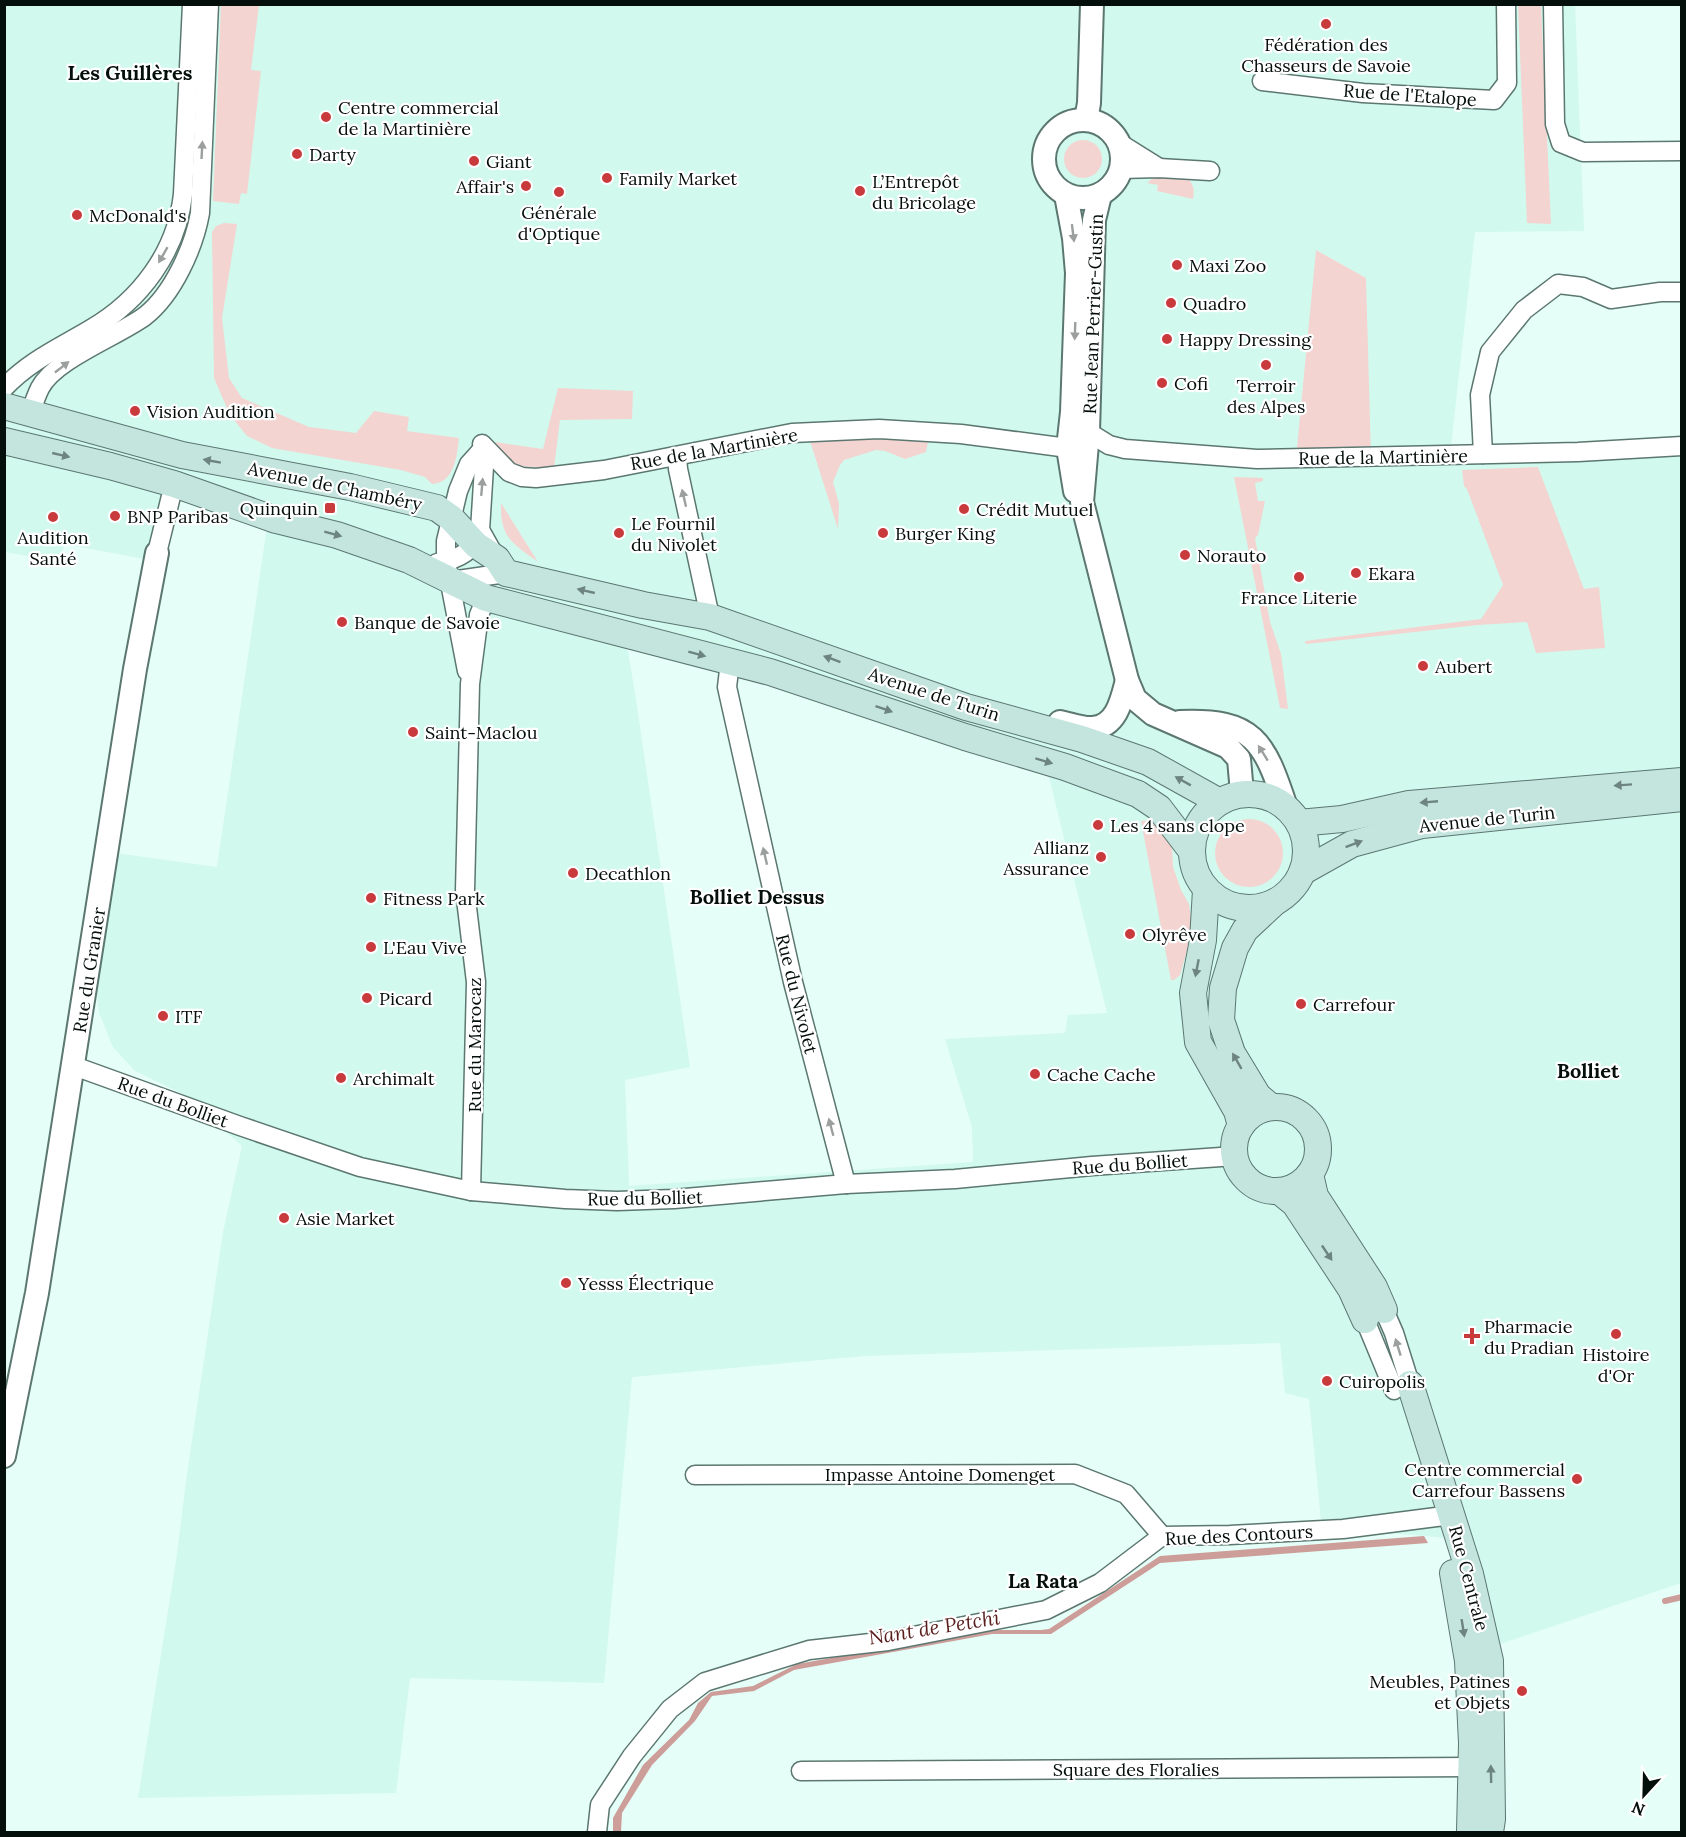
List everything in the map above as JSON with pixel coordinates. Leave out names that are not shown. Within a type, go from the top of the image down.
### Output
[{"type":"main road","points":[[12,425],[110,466],[174,484],[276,520],[337,535],[440,569],[486,598]]},
{"type":"main road","name":"Avenue de Chambéry","points":[[12,425],[350,487],[422,504],[437,508],[490,552]]},
{"type":"main road","name":"Avenue de Turin","points":[[490,552],[643,605],[710,617],[966,707],[1082,739],[1148,762],[1230,797]]},
{"type":"main road","name":"Avenue de Turin","points":[[486,598],[620,631],[804,682],[965,737],[1065,767],[1138,794],[1159,808],[1191,850]]},
{"type":"main road","name":"Avenue de Turin","points":[[1292,815],[1342,819],[1409,804],[1682,781]]},
{"type":"main road","points":[[1271,1107],[1258,1096],[1232,1053],[1221,1020],[1223,988],[1235,948],[1245,930],[1287,894],[1302,872],[1306,855],[1305,839],[1292,815],[1273,798],[1258,794],[1230,797],[1206,812],[1197,826],[1191,850],[1192,864],[1198,878],[1206,890],[1221,901],[1239,907],[1257,908],[1275,902]]},
{"type":"main road","name":"Avenue de Turin","points":[[1302,872],[1352,844],[1422,825],[1682,798]]},
{"type":"main road","points":[[1206,890],[1203,940],[1193,993],[1198,1042],[1237,1112],[1241,1126]]},
{"type":"main road","points":[[1271,1107],[1293,1110],[1310,1124],[1318,1143],[1318,1154],[1310,1174],[1301,1183],[1279,1191],[1267,1190],[1246,1178],[1235,1156],[1236,1136],[1241,1126],[1249,1117],[1271,1107]]},
{"type":"main road","name":"Rue Centrale","points":[[1310,1174],[1315,1196],[1374,1287],[1374,1315]]},
{"type":"main road","name":"Rue Centrale","points":[[1279,1191],[1295,1204],[1351,1288],[1374,1315]]},
{"type":"main road","name":"Rue Centrale","points":[[1402,1387],[1443,1517],[1468,1661],[1472,1743],[1470,1833]]},
{"type":"main road","name":"Rue Centrale","points":[[1443,1517],[1470,1574],[1490,1661],[1492,1819],[1490,1833]]},
{"type":"street","points":[[4,388],[46,353],[92,329],[129,301],[152,274],[171,242],[181,214],[186,159],[192,4]]},
{"type":"street","points":[[12,425],[40,386],[61,366],[145,315],[180,272],[198,226],[200,213],[209,4]]},
{"type":"street","points":[[1086,120],[1089,103],[1092,4]]},
{"type":"street","name":"Rue de l'Etalope","points":[[1262,81],[1363,93],[1494,100],[1507,83],[1506,4]]},
{"type":"street","points":[[1553,4],[1555,124],[1561,142],[1583,152],[1682,151]]},
{"type":"street","points":[[1119,143],[1122,169],[1117,180],[1100,195],[1088,198],[1066,195],[1055,187],[1048,177],[1044,164],[1044,152],[1048,141],[1064,124],[1075,120],[1086,120],[1106,127],[1119,143],[1159,168]]},
{"type":"street","points":[[186,159],[200,213]]},
{"type":"street","points":[[1122,169],[1159,168],[1210,171]]},
{"type":"street","name":"Rue Jean Perrier-Gustin","points":[[1066,195],[1074,238],[1077,273],[1072,412],[1068,448],[1075,492],[1082,502]]},
{"type":"street","name":"Rue Jean Perrier-Gustin","points":[[1100,195],[1094,220],[1088,432],[1082,502],[1127,680],[1135,699],[1143,707],[1165,720],[1221,723],[1234,727],[1254,739],[1266,755],[1292,815]]},
{"type":"street","points":[[1483,454],[1480,395],[1490,352],[1524,310],[1558,284],[1583,287],[1611,299],[1660,292],[1682,292]]},
{"type":"street","name":"Rue Jean Perrier-Gustin","points":[[1072,412],[1088,432]]},
{"type":"street","name":"Rue de la Martinière","points":[[482,444],[509,472],[522,477],[536,478],[604,470],[792,433],[879,429],[961,434],[1068,448]]},
{"type":"street","name":"Rue de la Martinière","points":[[1088,432],[1109,445],[1125,449],[1236,459],[1600,452],[1682,446]]},
{"type":"street","name":"Rue du Marocaz","points":[[470,684],[455,612],[440,569],[458,491],[470,464],[479,453],[484,467],[490,552]]},
{"type":"street","points":[[677,457],[710,617]]},
{"type":"street","name":"Rue du Granier","points":[[4,1456],[37,1293],[135,669],[157,553],[174,484]]},
{"type":"street","points":[[440,569],[490,552]]},
{"type":"street","points":[[440,569],[461,557],[490,552]]},
{"type":"street","name":"Rue du Marocaz","points":[[471,1191],[476,982],[465,891],[470,684],[478,622],[486,598]]},
{"type":"street","name":"Rue du Nivolet","points":[[730,662],[727,687],[793,982],[846,1184]]},
{"type":"street","points":[[966,707],[987,704],[1092,729],[1104,725],[1114,717],[1127,680]]},
{"type":"street","name":"Rue Jean Perrier-Gustin","points":[[1175,722],[1228,747],[1239,759],[1230,797]]},
{"type":"street","name":"Rue du Bolliet","points":[[74,1066],[360,1167],[471,1191],[565,1199],[617,1202],[674,1200],[846,1184],[955,1179],[1235,1156]]},
{"type":"street","name":"Rue Centrale","points":[[1374,1315],[1394,1333],[1402,1387]]},
{"type":"street","name":"Impasse Antoine Domenget","points":[[695,1475],[1075,1474],[1126,1494],[1162,1536]]},
{"type":"street","name":"Rue des Contours","points":[[597,1833],[600,1805],[632,1756],[670,1709],[705,1682],[809,1650],[888,1641],[1046,1610],[1100,1583],[1162,1536],[1343,1529],[1443,1517]]},
{"type":"street","name":"Square des Floralies","points":[[801,1771],[1470,1767]]},
{"type":"shaded area","points":[[5,5],[1575,5],[1584,231],[1475,232],[1450,455],[1681,446],[1681,1583],[1497,1645],[1471,1540],[1343,1529],[1321,1521],[1309,1399],[1285,1393],[1280,1343],[865,1356],[632,1377],[604,1683],[410,1678],[396,1793],[138,1798],[176,1561],[223,1232],[242,1146],[183,1094],[135,1071],[113,1047],[99,1013],[95,973],[115,853],[217,867],[267,527],[166,495],[150,560],[64,544],[60,562],[5,552],[4,476],[7,467],[5,467]],"holes":[[[1318,251],[1366,278],[1296,458]],[[619,637],[1048,773],[1107,1013],[1068,1015],[1065,1033],[945,1039],[972,1127],[973,1162],[629,1186],[625,1080],[690,1067],[635,693],[628,652]]]},
{"type":"shaded area","points":[[221,5],[259,5],[251,70],[261,71],[247,194],[241,193],[239,204],[213,201]]},
{"type":"shaded area","points":[[1518,5],[1541,5],[1551,224],[1527,223]]},
{"type":"shaded area","points":[[1083,140],[1096,146],[1102,159],[1096,172],[1083,178],[1070,172],[1064,159],[1070,146]]},
{"type":"shaded area","points":[[1165,175],[1187,177],[1193,187],[1193,199],[1157,191],[1158,185],[1147,183],[1153,178]]},
{"type":"shaded area","points":[[224,223],[237,224],[222,318],[229,378],[242,398],[309,427],[356,433],[374,411],[409,417],[407,431],[459,438],[453,467],[446,479],[432,484],[425,477],[401,470],[272,448],[247,436],[230,415],[214,378],[212,232],[216,226]]},
{"type":"shaded area","points":[[1316,250],[1366,278],[1371,457],[1296,458]]},
{"type":"shaded area","points":[[558,388],[633,391],[632,419],[560,420],[554,468],[514,466],[505,460],[495,442],[543,449]]},
{"type":"shaded area","points":[[891,439],[928,442],[926,452],[905,459],[876,450],[844,460],[833,482],[839,504],[838,529],[810,441]]},
{"type":"shaded area","points":[[1538,467],[1584,589],[1599,587],[1605,648],[1536,653],[1527,622],[1478,625],[1306,644],[1305,641],[1481,619],[1503,585],[1464,486],[1462,470]]},
{"type":"shaded area","points":[[1234,477],[1263,478],[1263,481],[1255,483],[1258,501],[1265,501],[1258,535],[1255,538],[1270,622],[1281,654],[1288,709],[1280,708]]},
{"type":"shaded area","points":[[501,503],[538,562],[509,539],[501,515]]},
{"type":"shaded area","points":[[1256,819],[1268,825],[1277,834],[1283,846],[1281,866],[1273,877],[1256,887],[1242,887],[1225,877],[1217,866],[1215,846],[1225,829],[1236,821]]},
{"type":"shaded area","points":[[1152,820],[1172,845],[1173,867],[1189,904],[1191,931],[1180,975],[1174,980],[1171,980],[1141,821]]},
{"type":"shaded area","points":[[1424,1536],[1428,1543],[1160,1563],[1051,1634],[992,1634],[794,1670],[754,1691],[712,1696],[695,1721],[652,1765],[622,1813],[621,1832],[613,1832],[613,1818],[643,1765],[689,1720],[698,1703],[711,1692],[753,1686],[797,1664],[989,1630],[1049,1629],[1160,1556]]},
{"type":"waterway","name":"Nant de Petchi","points":[[1665,1601],[1682,1597]]},
{"type":"place","name":"Fédération des Chasseurs de Savoie","points":[[1326,24]]},
{"type":"place","name":"Centre commercial de la Martinière","points":[[326,117]]},
{"type":"place","name":"Darty","points":[[297,154]]},
{"type":"place","name":"Giant","points":[[474,161]]},
{"type":"place","name":"Family Market","points":[[607,178]]},
{"type":"place","name":"Affair's","points":[[526,186]]},
{"type":"place","name":"L’Entrepôt du Bricolage","points":[[860,191]]},
{"type":"place","name":"Générale d'Optique","points":[[559,192]]},
{"type":"place","name":"McDonald's","points":[[77,215]]},
{"type":"place","name":"Maxi Zoo","points":[[1177,265]]},
{"type":"place","name":"Quadro","points":[[1171,303]]},
{"type":"place","name":"Happy Dressing","points":[[1167,339]]},
{"type":"place","name":"Terroir des Alpes","points":[[1266,365]]},
{"type":"place","name":"Cofi","points":[[1162,383]]},
{"type":"place","name":"Vision Audition","points":[[135,411]]},
{"type":"place","name":"Quinquin","points":[[330,508]]},
{"type":"place","name":"Crédit Mutuel","points":[[964,509]]},
{"type":"place","name":"BNP Paribas","points":[[115,516]]},
{"type":"place","name":"Audition Santé","points":[[53,517]]},
{"type":"place","name":"Le Fournil du Nivolet","points":[[619,533]]},
{"type":"place","name":"Burger King","points":[[883,533]]},
{"type":"place","name":"Norauto","points":[[1185,555]]},
{"type":"place","name":"Ekara","points":[[1356,573]]},
{"type":"place","name":"France Literie","points":[[1299,577]]},
{"type":"place","name":"Banque de Savoie","points":[[342,622]]},
{"type":"place","name":"Aubert","points":[[1423,666]]},
{"type":"place","name":"Saint-Maclou","points":[[413,732]]},
{"type":"place","name":"Les 4 sans clope","points":[[1098,825]]},
{"type":"place","name":"Allianz Assurance","points":[[1101,857]]},
{"type":"place","name":"Decathlon","points":[[573,873]]},
{"type":"place","name":"Fitness Park","points":[[371,898]]},
{"type":"place","name":"Olyrêve","points":[[1130,934]]},
{"type":"place","name":"L'Eau Vive","points":[[371,947]]},
{"type":"place","name":"Picard","points":[[367,998]]},
{"type":"place","name":"Carrefour","points":[[1301,1004]]},
{"type":"place","name":"ITF","points":[[163,1016]]},
{"type":"place","name":"Cache Cache","points":[[1035,1074]]},
{"type":"place","name":"Archimalt","points":[[341,1078]]},
{"type":"place","name":"Asie Market","points":[[284,1218]]},
{"type":"place","name":"Yesss Électrique","points":[[566,1283]]},
{"type":"place","name":"Histoire d'Or","points":[[1616,1334]]},
{"type":"place","name":"Pharmacie du Pradian","points":[[1472,1336]]},
{"type":"place","name":"Cuiropolis","points":[[1327,1381]]},
{"type":"place","name":"Centre commercial Carrefour Bassens","points":[[1577,1479]]},
{"type":"place","name":"Meubles, Patines et Objets","points":[[1522,1691]]},
{"type":"district","name":"Les Guillères","points":[[130,72]]},
{"type":"district","name":"Bolliet Dessus","points":[[757,896]]},
{"type":"district","name":"Bolliet","points":[[1588,1070]]},
{"type":"district","name":"La Rata","points":[[1043,1580]]}]
